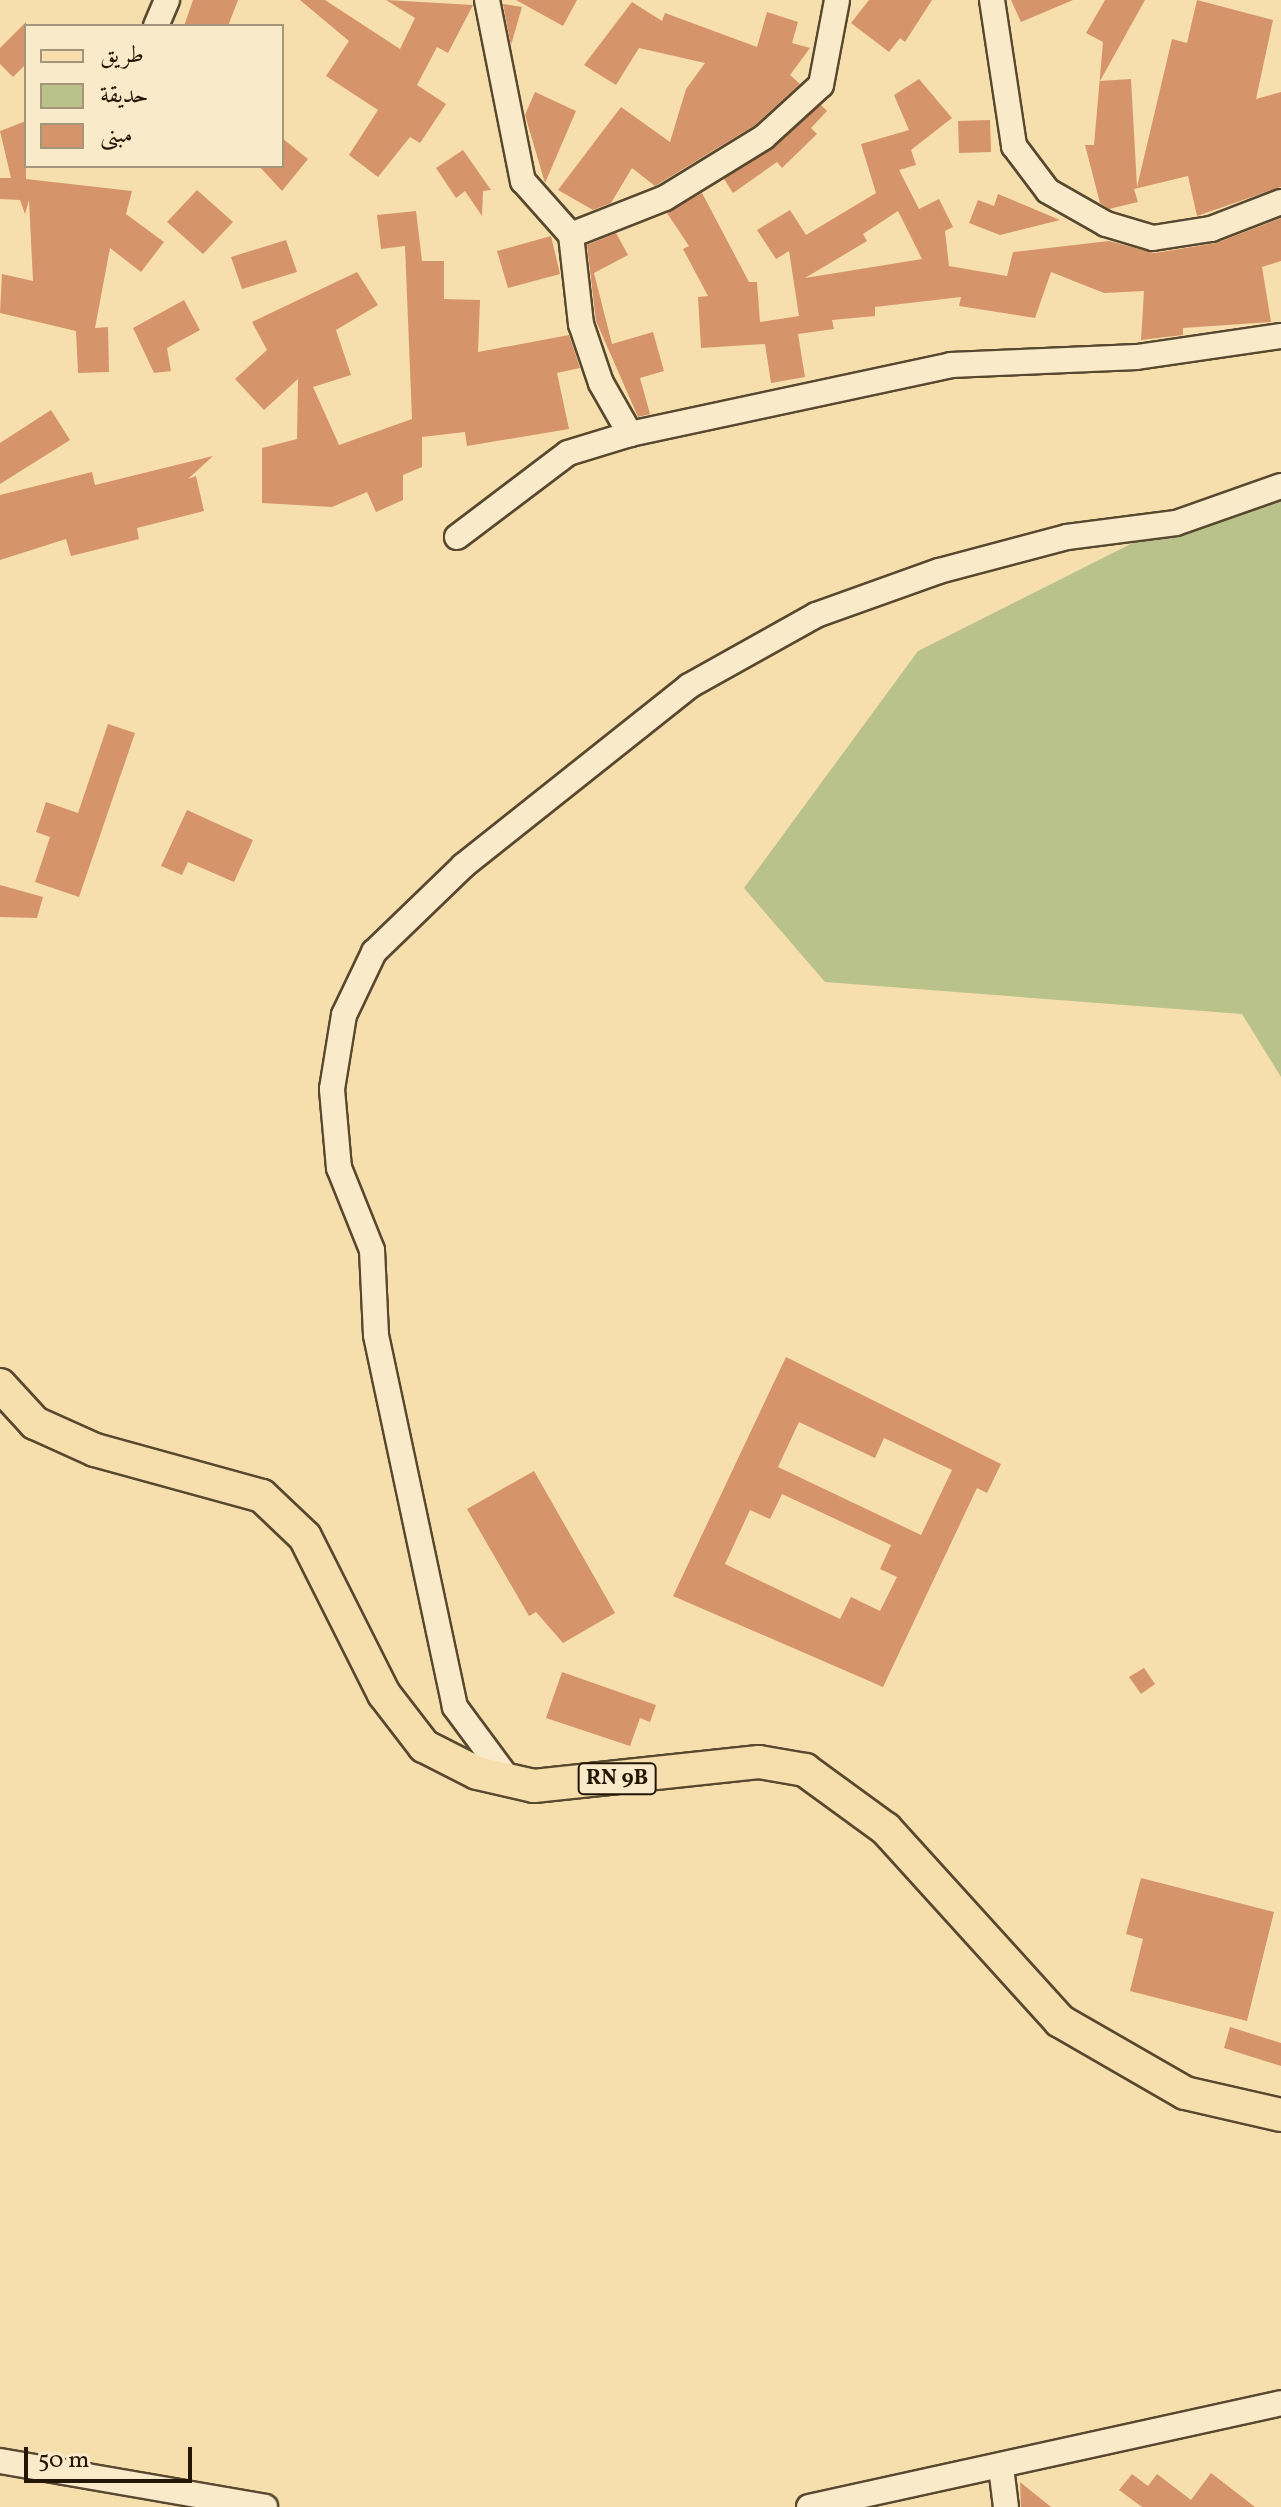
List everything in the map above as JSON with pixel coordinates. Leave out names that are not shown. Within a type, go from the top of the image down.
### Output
[{"type":"main road","name":"RN 9B","points":[[0,1385],[35,1423],[95,1450],[262,1496],[305,1537],[384,1694],[424,1746],[509,1780],[534,1786],[759,1762],[805,1770],[886,1829],[1060,2021],[1185,2093],[1281,2115]]},
{"type":"street","points":[[157,24],[167,0]]},
{"type":"street","points":[[487,0],[523,181],[571,235],[581,324],[601,383],[630,434]]},
{"type":"street","points":[[571,235],[665,198],[764,137],[821,85],[837,0]]},
{"type":"street","points":[[992,0],[1014,146],[1048,191],[1106,224],[1153,238],[1211,229],[1281,202]]},
{"type":"street","points":[[457,537],[568,453],[630,434],[951,365],[1137,357],[1281,336]]},
{"type":"street","points":[[509,1780],[455,1707],[376,1335],[372,1250],[339,1168],[332,1089],[344,1015],[374,952],[463,866],[689,686],[816,615],[939,571],[1067,537],[1176,523],[1281,486]]},
{"type":"street","points":[[809,2507],[874,2499],[1281,2403]]},
{"type":"street","points":[[0,2461],[161,2498],[265,2507]]},
{"type":"street","points":[[1001,2467],[1006,2507]]},
{"type":"green space","points":[[1281,483],[1281,1077],[1242,1014],[825,982],[744,888],[918,651],[1214,502]]},
{"type":"building","points":[[193,0],[238,0],[229,24],[185,24]]},
{"type":"building","points":[[300,0],[325,0],[400,49],[415,18],[386,0],[473,5],[448,53],[437,47],[417,85],[446,104],[420,143],[410,137],[378,177],[349,155],[378,110],[326,76],[349,41]]},
{"type":"building","points":[[516,0],[577,0],[563,26]]},
{"type":"building","points":[[869,0],[932,0],[905,42],[900,38],[889,52],[851,23]]},
{"type":"building","points":[[1011,0],[1073,0],[1021,22]]},
{"type":"building","points":[[1105,0],[1145,0],[1100,81],[1131,79],[1137,187],[1172,39],[1187,43],[1197,0],[1273,20],[1256,99],[1281,92],[1281,187],[1197,216],[1188,176],[1134,189],[1138,202],[1109,209],[1100,203],[1085,145],[1094,145],[1103,42],[1086,33]]},
{"type":"building","points":[[632,2],[662,21],[665,13],[757,47],[767,12],[798,22],[792,43],[810,48],[790,75],[800,84],[755,125],[655,186],[632,168],[611,203],[593,210],[558,190],[621,107],[670,142],[686,89],[705,63],[639,48],[616,85],[584,65]]},
{"type":"building","points":[[503,4],[522,7],[511,45]]},
{"type":"building","points":[[24,24],[24,66],[13,77],[0,64],[0,48]]},
{"type":"building","points":[[919,79],[952,118],[911,150],[916,165],[899,170],[919,209],[939,199],[953,227],[945,231],[949,266],[1007,276],[1013,252],[1109,241],[1155,253],[1216,243],[1281,218],[1281,261],[1262,267],[1271,322],[1183,328],[1183,335],[1141,340],[1144,291],[1104,293],[1051,272],[1035,318],[959,306],[961,297],[875,307],[875,316],[832,320],[834,329],[798,334],[805,377],[771,383],[765,344],[701,348],[698,297],[708,296],[683,249],[689,246],[667,213],[702,193],[749,282],[757,282],[760,322],[799,316],[789,251],[776,259],[757,230],[790,210],[806,235],[876,193],[861,144],[909,130],[894,95]],"holes":[[[898,211],[922,259],[805,278],[867,241],[863,234]]]},
{"type":"building","points":[[535,92],[576,111],[545,183],[525,115]]},
{"type":"building","points":[[821,105],[827,111],[811,128],[817,134],[782,168],[777,162],[733,193],[724,179]]},
{"type":"building","points":[[990,120],[991,152],[959,153],[958,121]]},
{"type":"building","points":[[24,122],[26,179],[132,191],[126,214],[164,242],[141,272],[110,248],[95,328],[108,327],[109,372],[78,373],[76,331],[0,313],[2,274],[33,281],[29,200],[25,214],[20,200],[0,199],[0,178],[11,178],[0,131]]},
{"type":"building","points":[[284,140],[308,159],[282,191],[261,168],[284,168]]},
{"type":"building","points":[[463,150],[491,190],[483,191],[482,216],[465,191],[456,198],[436,168]]},
{"type":"building","points":[[197,190],[233,222],[203,254],[167,222]]},
{"type":"building","points":[[998,194],[1060,220],[1000,235],[969,223],[978,200],[994,206]]},
{"type":"building","points":[[416,211],[422,261],[444,261],[444,299],[480,300],[478,352],[569,335],[580,368],[557,373],[569,429],[467,446],[465,432],[422,437],[422,467],[403,475],[403,500],[376,512],[367,492],[332,507],[262,503],[262,448],[297,439],[298,379],[264,410],[235,379],[267,350],[252,322],[357,272],[378,305],[336,330],[351,375],[313,387],[339,445],[412,419],[405,246],[381,249],[377,215]]},
{"type":"building","points":[[616,233],[628,255],[594,273],[612,344],[653,332],[664,371],[640,378],[650,414],[638,417],[596,321],[587,245]]},
{"type":"building","points":[[551,236],[560,274],[508,288],[497,251]]},
{"type":"building","points":[[286,240],[297,272],[242,289],[231,257]]},
{"type":"building","points":[[184,300],[200,330],[167,348],[171,371],[154,373],[133,328]]},
{"type":"building","points":[[51,410],[70,440],[0,484],[0,443]]},
{"type":"building","points":[[213,456],[188,479],[196,476],[204,511],[137,528],[139,539],[71,556],[66,539],[0,560],[0,495],[92,472],[95,485]]},
{"type":"building","points":[[108,724],[135,733],[79,897],[35,882],[50,837],[36,832],[46,802],[78,813]]},
{"type":"building","points":[[187,810],[253,840],[234,882],[188,862],[182,875],[161,866]]},
{"type":"building","points":[[0,885],[43,897],[37,918],[0,917]]},
{"type":"building","points":[[786,1357],[1001,1464],[987,1493],[977,1488],[883,1687],[673,1596]],"holes":[[[799,1422],[875,1458],[884,1438],[952,1470],[921,1535],[778,1467]],[[782,1494],[891,1545],[880,1569],[897,1577],[880,1611],[851,1597],[840,1619],[725,1564],[750,1510],[770,1519]]]},
{"type":"building","points":[[534,1471],[615,1613],[563,1643],[536,1612],[529,1616],[467,1509]]},
{"type":"building","points":[[1144,1668],[1155,1684],[1141,1694],[1129,1677]]},
{"type":"building","points":[[562,1672],[656,1705],[650,1722],[640,1718],[630,1746],[546,1718]]},
{"type":"building","points":[[1141,1878],[1274,1912],[1247,2021],[1130,1991],[1143,1939],[1126,1934]]},
{"type":"building","points":[[1230,2027],[1281,2043],[1281,2066],[1224,2048]]},
{"type":"building","points":[[1211,2473],[1255,2507],[1142,2507],[1119,2490],[1132,2474],[1148,2486],[1157,2474],[1191,2500]]},
{"type":"building","points":[[1020,2482],[1051,2507],[1021,2507]]}]
